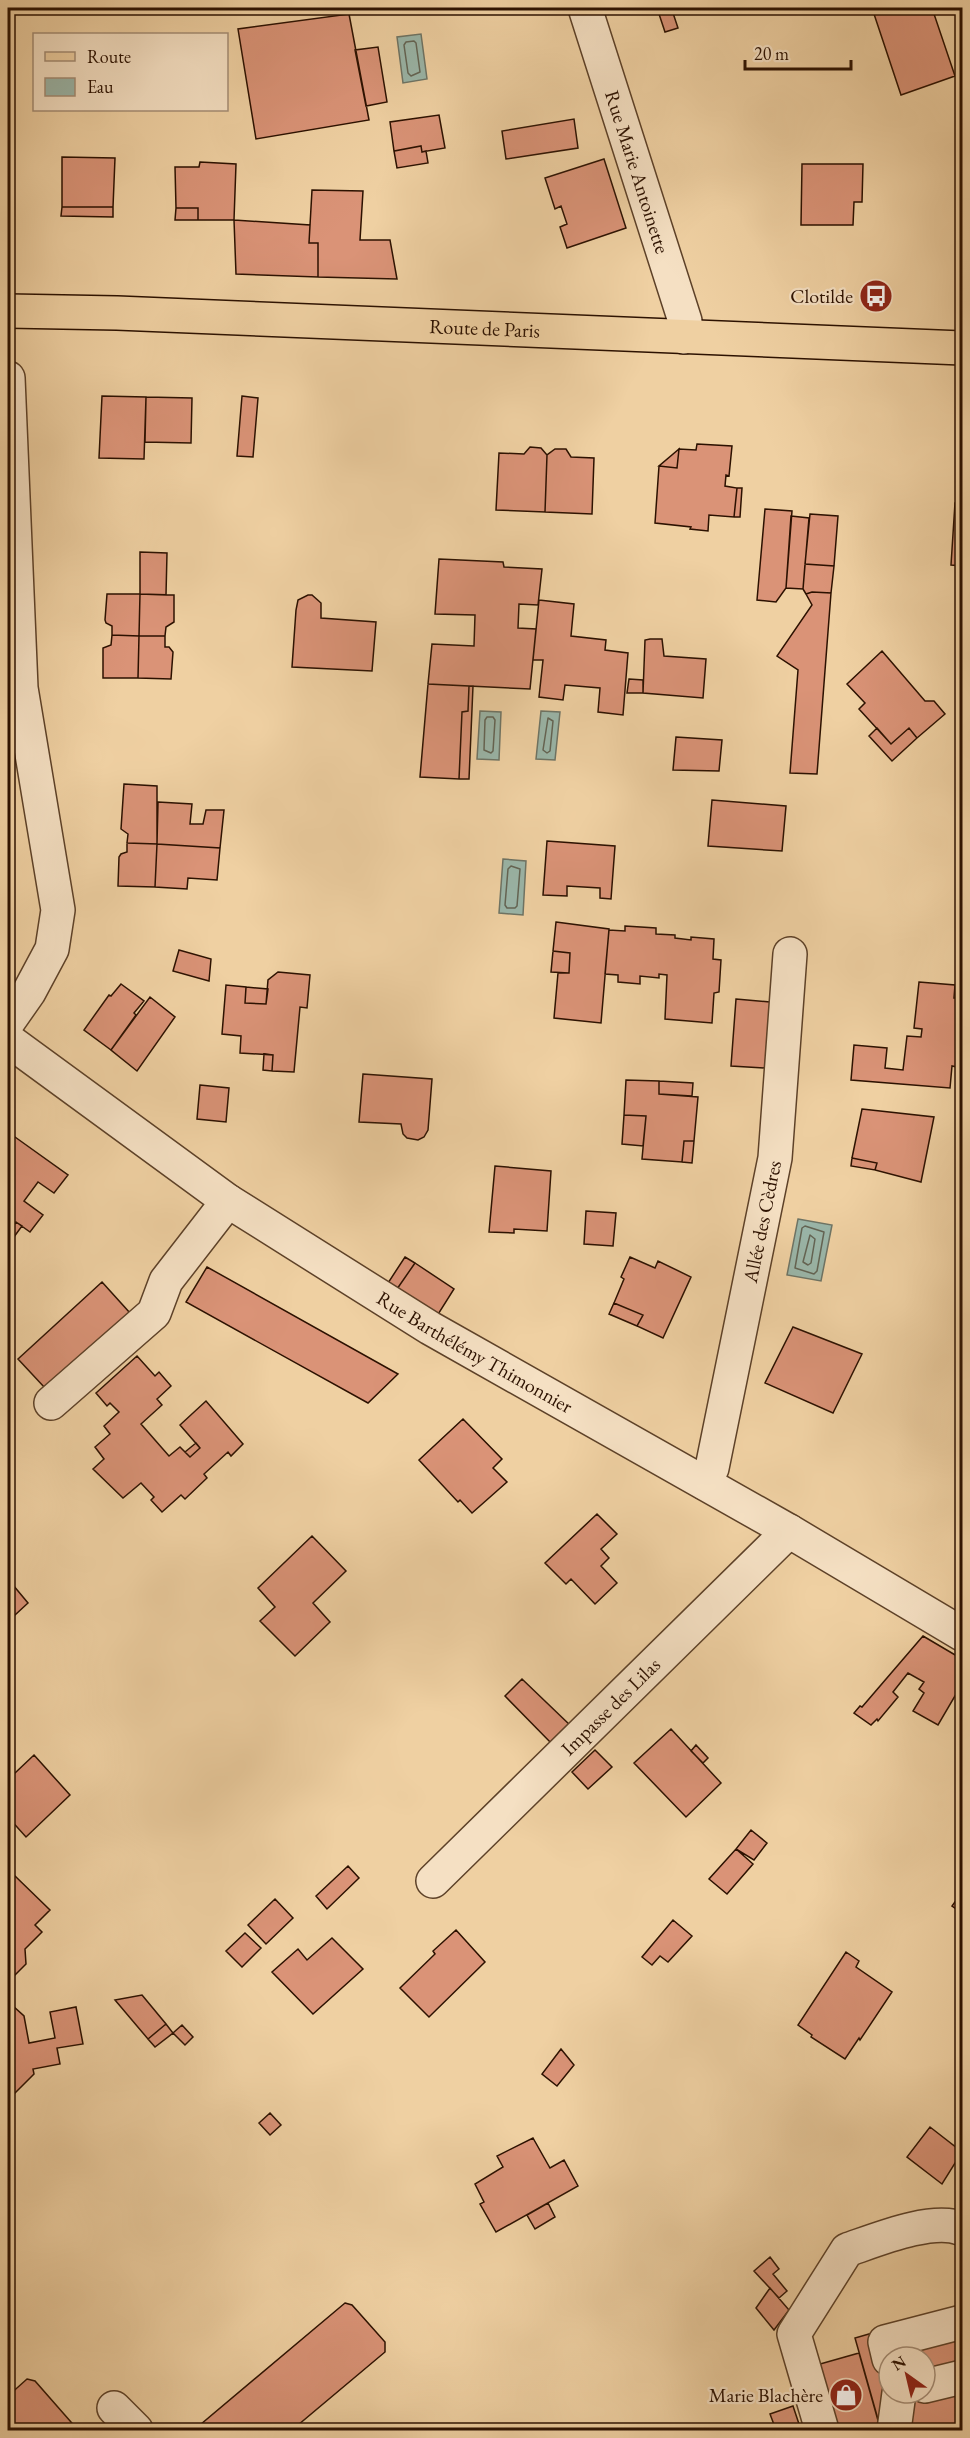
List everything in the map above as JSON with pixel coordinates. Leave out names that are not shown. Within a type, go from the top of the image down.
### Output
[{"type":"main road","name":"Route de Paris","points":[[8,296],[684,329],[963,348]]},
{"type":"main road","name":"Route de Paris","points":[[8,311],[684,329],[963,332]]},
{"type":"street","name":"Rue Marie Antoinette","points":[[585,8],[684,329]]},
{"type":"street","points":[[8,378],[21,687],[58,910],[52,950],[29,992],[8,1022]]},
{"type":"street","name":"Allée des Cèdres","points":[[705,1483],[712,1468],[775,1158],[790,954]]},
{"type":"street","name":"Rue Barthélémy Thimonnier","points":[[8,1040],[228,1201],[430,1328],[789,1531],[963,1634]]},
{"type":"street","points":[[51,1403],[154,1313],[166,1281],[228,1201]]},
{"type":"street","name":"Impasse des Lilas","points":[[433,1881],[789,1531]]},
{"type":"street","points":[[822,2430],[794,2334],[847,2250],[933,2225],[957,2226],[963,2229]]},
{"type":"street","points":[[886,2345],[885,2342],[963,2322]]},
{"type":"street","points":[[937,2383],[963,2377]]},
{"type":"street","points":[[894,2430],[897,2405]]},
{"type":"water","points":[[421,34],[427,79],[403,83],[397,37]]},
{"type":"water","points":[[480,711],[501,712],[499,760],[477,759]]},
{"type":"water","points":[[541,711],[560,712],[555,760],[536,759]]},
{"type":"water","points":[[503,859],[526,861],[523,915],[499,913]]},
{"type":"water","points":[[798,1219],[832,1225],[821,1281],[787,1275]]},
{"type":"building","points":[[872,8],[932,8],[955,76],[901,95]]},
{"type":"building","points":[[672,10],[678,28],[665,32],[659,14]]},
{"type":"building","points":[[349,14],[369,120],[256,139],[238,29]]},
{"type":"building","points":[[378,47],[387,102],[366,106],[355,50]]},
{"type":"building","points":[[439,115],[445,148],[422,152],[421,146],[394,151],[390,122]]},
{"type":"building","points":[[574,119],[578,148],[506,159],[502,131]]},
{"type":"building","points":[[421,146],[422,152],[426,151],[428,163],[397,168],[394,151]]},
{"type":"building","points":[[62,157],[115,158],[113,207],[62,207]]},
{"type":"building","points":[[604,159],[626,228],[567,248],[560,227],[567,224],[561,206],[555,209],[545,178]]},
{"type":"building","points":[[200,162],[236,164],[234,220],[198,220],[198,208],[176,208],[175,167],[199,167]]},
{"type":"building","points":[[802,164],[863,164],[862,202],[854,202],[853,225],[801,225]]},
{"type":"building","points":[[312,190],[363,191],[360,240],[390,240],[397,279],[318,277],[318,243],[309,243]]},
{"type":"building","points":[[62,207],[113,207],[113,217],[61,216]]},
{"type":"building","points":[[176,208],[198,208],[198,220],[175,220]]},
{"type":"building","points":[[234,220],[310,225],[309,243],[318,243],[318,277],[236,274]]},
{"type":"building","points":[[102,396],[146,397],[144,459],[99,458]]},
{"type":"building","points":[[242,396],[258,398],[253,457],[237,456]]},
{"type":"building","points":[[146,397],[192,398],[191,443],[145,442]]},
{"type":"building","points":[[697,444],[732,446],[729,476],[726,475],[725,486],[737,488],[734,517],[709,515],[708,531],[655,523],[659,466],[677,468],[679,449],[696,450]]},
{"type":"building","points":[[530,447],[541,448],[547,455],[545,512],[496,510],[499,453],[524,454]]},
{"type":"building","points":[[555,449],[566,449],[571,457],[594,458],[592,514],[545,512],[547,455]]},
{"type":"building","points":[[679,449],[677,468],[659,466]]},
{"type":"building","points":[[737,488],[742,488],[740,517],[734,517]]},
{"type":"building","points":[[955,503],[962,504],[962,566],[951,565]]},
{"type":"building","points":[[765,509],[792,511],[786,588],[776,602],[757,600]]},
{"type":"building","points":[[810,514],[838,516],[834,566],[805,564]]},
{"type":"building","points":[[791,516],[809,518],[803,589],[786,588]]},
{"type":"building","points":[[140,552],[167,553],[166,595],[140,594]]},
{"type":"building","points":[[439,559],[503,562],[504,567],[542,569],[538,605],[519,604],[518,628],[536,629],[530,689],[428,684],[432,644],[474,646],[475,615],[435,614]]},
{"type":"building","points":[[805,564],[834,566],[831,593],[806,594],[803,589]]},
{"type":"building","points":[[831,593],[817,774],[790,773],[798,670],[777,656],[812,605],[806,594]]},
{"type":"building","points":[[107,594],[140,594],[139,636],[112,635],[112,626],[105,620]]},
{"type":"building","points":[[140,594],[174,595],[174,622],[166,627],[165,636],[139,636]]},
{"type":"building","points":[[312,595],[321,603],[321,618],[376,622],[372,671],[292,667],[298,600]]},
{"type":"building","points":[[539,600],[574,604],[571,636],[606,640],[605,650],[628,653],[623,715],[598,712],[600,688],[565,685],[563,700],[539,697],[543,660],[533,660]]},
{"type":"building","points":[[112,635],[139,636],[138,678],[103,678],[103,648],[111,645]]},
{"type":"building","points":[[139,636],[165,636],[165,647],[169,647],[173,652],[171,679],[138,678]]},
{"type":"building","points":[[662,639],[664,656],[706,659],[703,698],[643,693],[645,640]]},
{"type":"building","points":[[882,651],[925,701],[934,701],[945,714],[917,738],[909,728],[891,744],[859,709],[865,703],[847,684]]},
{"type":"building","points":[[629,679],[643,680],[643,693],[627,693]]},
{"type":"building","points":[[428,684],[469,686],[468,711],[462,712],[459,779],[420,777]]},
{"type":"building","points":[[469,686],[473,686],[469,779],[459,779],[462,712],[468,711]]},
{"type":"building","points":[[877,728],[891,744],[909,728],[917,738],[892,761],[869,736]]},
{"type":"building","points":[[676,737],[722,740],[719,771],[673,770]]},
{"type":"building","points":[[124,784],[157,786],[157,844],[127,843],[128,834],[121,829]]},
{"type":"building","points":[[712,800],[786,806],[782,851],[708,846]]},
{"type":"building","points":[[158,802],[192,804],[190,824],[203,824],[206,810],[224,810],[220,848],[157,844]]},
{"type":"building","points":[[547,841],[615,846],[611,899],[600,898],[600,888],[567,886],[567,896],[543,895]]},
{"type":"building","points":[[127,843],[157,844],[155,887],[118,886],[119,857],[127,852]]},
{"type":"building","points":[[157,844],[220,848],[217,880],[188,878],[187,889],[155,887]]},
{"type":"building","points":[[556,922],[609,929],[601,1023],[554,1018],[558,973],[569,973],[570,953],[553,951]]},
{"type":"building","points":[[625,926],[656,928],[656,934],[675,935],[675,938],[714,939],[713,959],[721,960],[719,992],[714,993],[712,1023],[665,1019],[667,975],[659,974],[659,978],[640,976],[640,984],[618,982],[618,975],[605,974],[609,930],[625,931]]},
{"type":"building","points":[[179,950],[211,959],[209,981],[173,971]]},
{"type":"building","points":[[553,951],[570,953],[569,973],[551,972]]},
{"type":"building","points":[[278,972],[310,975],[307,1008],[300,1007],[294,1072],[272,1071],[273,1055],[240,1053],[241,1036],[222,1034],[226,985],[246,987],[245,1003],[266,1004],[268,980]]},
{"type":"building","points":[[919,982],[955,985],[954,998],[962,998],[962,1068],[952,1066],[950,1088],[851,1080],[854,1045],[887,1048],[885,1068],[903,1070],[907,1036],[921,1037],[922,1029],[914,1028]]},
{"type":"building","points":[[121,984],[144,1001],[111,1050],[84,1030],[109,995],[111,996]]},
{"type":"building","points":[[246,987],[268,989],[266,1004],[245,1003]]},
{"type":"building","points":[[150,997],[175,1017],[137,1071],[111,1050]]},
{"type":"building","points":[[736,999],[770,1002],[765,1068],[731,1066]]},
{"type":"building","points":[[264,1054],[273,1055],[272,1071],[263,1070]]},
{"type":"building","points":[[363,1074],[432,1079],[428,1130],[424,1137],[418,1140],[407,1138],[403,1134],[401,1124],[359,1122]]},
{"type":"building","points":[[626,1080],[659,1081],[659,1094],[698,1097],[694,1141],[684,1141],[682,1162],[642,1159],[646,1116],[624,1115]]},
{"type":"building","points":[[659,1081],[693,1083],[692,1096],[659,1094]]},
{"type":"building","points":[[200,1085],[229,1088],[226,1122],[197,1119]]},
{"type":"building","points":[[862,1109],[934,1117],[921,1182],[875,1170],[877,1163],[852,1158]]},
{"type":"building","points":[[624,1115],[646,1116],[643,1146],[622,1144]]},
{"type":"building","points":[[8,1132],[68,1175],[54,1193],[38,1182],[24,1201],[43,1215],[30,1232],[16,1222],[8,1234]]},
{"type":"building","points":[[684,1141],[694,1141],[692,1163],[682,1162]]},
{"type":"building","points":[[852,1158],[877,1163],[875,1170],[851,1166]]},
{"type":"building","points":[[495,1166],[551,1171],[547,1231],[514,1229],[514,1233],[489,1232]]},
{"type":"building","points":[[586,1211],[616,1213],[613,1246],[584,1244]]},
{"type":"building","points":[[16,1222],[22,1226],[11,1241],[8,1234]]},
{"type":"building","points":[[405,1257],[415,1263],[397,1289],[388,1283]]},
{"type":"building","points":[[630,1257],[655,1268],[658,1261],[691,1277],[663,1338],[637,1326],[643,1315],[614,1303],[624,1279],[621,1277]]},
{"type":"building","points":[[415,1263],[454,1289],[437,1316],[397,1289]]},
{"type":"building","points":[[207,1267],[398,1374],[368,1403],[186,1302]]},
{"type":"building","points":[[102,1282],[130,1313],[45,1388],[18,1359]]},
{"type":"building","points":[[614,1303],[643,1315],[637,1326],[609,1314]]},
{"type":"building","points":[[793,1327],[862,1354],[833,1413],[765,1383]]},
{"type":"building","points":[[137,1356],[155,1376],[159,1372],[171,1386],[157,1399],[162,1405],[141,1424],[169,1456],[180,1447],[190,1457],[200,1448],[180,1425],[206,1401],[243,1444],[231,1456],[228,1452],[204,1474],[207,1478],[185,1499],[181,1495],[162,1512],[151,1500],[154,1497],[141,1483],[123,1498],[93,1469],[104,1459],[95,1447],[110,1434],[104,1426],[119,1412],[110,1403],[107,1406],[96,1393]]},
{"type":"building","points":[[463,1419],[502,1459],[493,1468],[507,1482],[472,1513],[460,1500],[458,1502],[419,1460]]},
{"type":"building","points":[[196,1443],[200,1448],[190,1457],[185,1452]]},
{"type":"building","points":[[597,1514],[617,1534],[601,1549],[609,1558],[601,1566],[617,1583],[595,1604],[571,1579],[566,1584],[545,1563]]},
{"type":"building","points":[[312,1536],[346,1571],[313,1603],[330,1622],[295,1656],[260,1621],[275,1607],[258,1588]]},
{"type":"building","points":[[8,1579],[28,1603],[15,1615],[12,1612],[8,1617]]},
{"type":"building","points":[[923,1636],[962,1659],[962,1684],[938,1725],[913,1711],[924,1693],[919,1689],[924,1682],[908,1673],[893,1692],[898,1697],[878,1721],[877,1719],[871,1725],[854,1713],[860,1706],[862,1707]]},
{"type":"building","points":[[522,1679],[572,1727],[553,1745],[505,1696]]},
{"type":"building","points":[[671,1729],[721,1783],[686,1817],[634,1763]]},
{"type":"building","points":[[696,1745],[708,1758],[703,1763],[691,1751]]},
{"type":"building","points":[[595,1750],[612,1767],[588,1789],[572,1772]]},
{"type":"building","points":[[34,1755],[70,1795],[26,1837],[8,1817],[8,1766],[15,1773]]},
{"type":"building","points":[[751,1830],[767,1843],[754,1860],[736,1849]]},
{"type":"building","points":[[736,1849],[753,1864],[727,1894],[709,1879]]},
{"type":"building","points":[[348,1866],[359,1878],[327,1909],[316,1896]]},
{"type":"building","points":[[14,1875],[50,1910],[35,1925],[42,1932],[25,1949],[26,1964],[8,1982],[8,1882]]},
{"type":"building","points":[[962,1892],[962,1913],[952,1906]]},
{"type":"building","points":[[275,1899],[293,1918],[266,1944],[248,1925]]},
{"type":"building","points":[[673,1920],[692,1936],[668,1962],[660,1956],[652,1965],[642,1957]]},
{"type":"building","points":[[456,1930],[485,1962],[429,2017],[400,1988],[435,1954],[433,1951]]},
{"type":"building","points":[[245,1933],[261,1948],[242,1967],[226,1951]]},
{"type":"building","points":[[332,1938],[363,1969],[313,2014],[272,1972],[298,1949],[307,1960]]},
{"type":"building","points":[[846,1952],[859,1961],[856,1967],[892,1992],[845,2059],[811,2037],[812,2035],[798,2025]]},
{"type":"building","points":[[142,1995],[166,2024],[148,2039],[115,2000]]},
{"type":"building","points":[[13,2006],[24,2016],[29,2043],[55,2038],[50,2012],[76,2007],[83,2044],[57,2048],[60,2064],[33,2069],[34,2074],[8,2100],[8,2011]]},
{"type":"building","points":[[166,2024],[173,2033],[155,2047],[148,2039]]},
{"type":"building","points":[[182,2025],[193,2037],[185,2045],[173,2033]]},
{"type":"building","points":[[561,2049],[574,2065],[557,2086],[542,2074]]},
{"type":"building","points":[[270,2113],[281,2125],[270,2135],[259,2123]]},
{"type":"building","points":[[930,2127],[962,2152],[942,2184],[907,2157]]},
{"type":"building","points":[[533,2138],[550,2168],[564,2160],[578,2186],[496,2232],[480,2204],[484,2202],[475,2184],[503,2167],[497,2156]]},
{"type":"building","points":[[548,2203],[555,2217],[535,2229],[527,2215]]},
{"type":"building","points":[[770,2257],[779,2269],[773,2274],[787,2291],[779,2298],[754,2271]]},
{"type":"building","points":[[770,2288],[789,2310],[774,2330],[756,2308]]},
{"type":"building","points":[[345,2303],[352,2305],[385,2342],[385,2352],[292,2430],[194,2430]]},
{"type":"building","points":[[962,2307],[962,2430],[881,2430],[855,2338]]},
{"type":"building","name":"Marie Blachère","points":[[859,2353],[879,2424],[857,2430],[831,2430],[813,2366]]},
{"type":"building","points":[[27,2379],[35,2381],[78,2430],[8,2430],[8,2396]]},
{"type":"building","points":[[793,2406],[801,2430],[776,2430],[770,2414]]},
{"type":"place","name":"Clotilde","points":[[876,296]]},
{"type":"place","name":"Marie Blachère","points":[[846,2395]]}]
